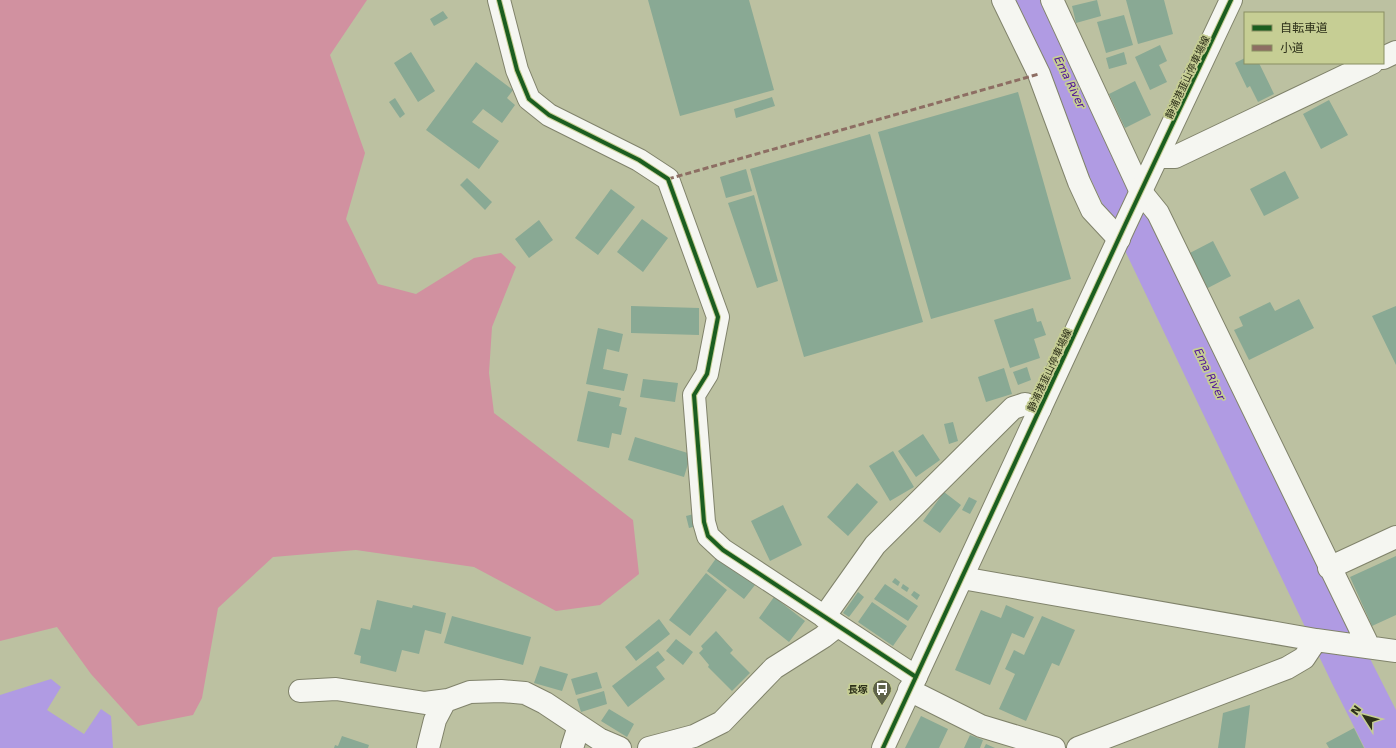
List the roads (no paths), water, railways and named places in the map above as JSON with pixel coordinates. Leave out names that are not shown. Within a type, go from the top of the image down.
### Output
[{"type":"street","points":[[499,0],[517,70],[529,99],[549,116],[639,160],[668,179],[718,317],[707,374],[694,395],[704,522],[708,536],[723,550],[830,621],[913,683],[980,726],[1054,748]]},
{"type":"street","points":[[1003,0],[1039,74],[1078,182],[1092,210],[1122,232]]},
{"type":"street","points":[[1052,0],[1141,192],[1158,213],[1329,568],[1364,646]]},
{"type":"street","name":"静浦港韮山停車場線","points":[[883,748],[1122,232],[1232,0]]},
{"type":"street","points":[[1384,58],[1396,52]]},
{"type":"street","points":[[1158,157],[1174,157],[1370,64]]},
{"type":"street","points":[[649,748],[676,744],[722,722],[774,668],[823,637],[830,621],[875,545],[1014,408],[1025,404],[1040,409]]},
{"type":"street","points":[[1329,568],[1396,537]]},
{"type":"street","points":[[962,578],[1316,640],[1396,651]]},
{"type":"street","points":[[1079,748],[1287,668],[1304,658],[1316,640]]},
{"type":"street","points":[[300,690],[336,689],[425,703],[445,701],[470,692],[501,690],[525,693],[545,703],[579,726],[620,748]]},
{"type":"street","points":[[428,748],[435,720],[445,701]]},
{"type":"street","points":[[572,748],[579,726]]},
{"type":"waterway","name":"Ema River","points":[[1030,0],[1352,673],[1390,748]]},
{"type":"place","name":"長塚","points":[[882,706]]}]
